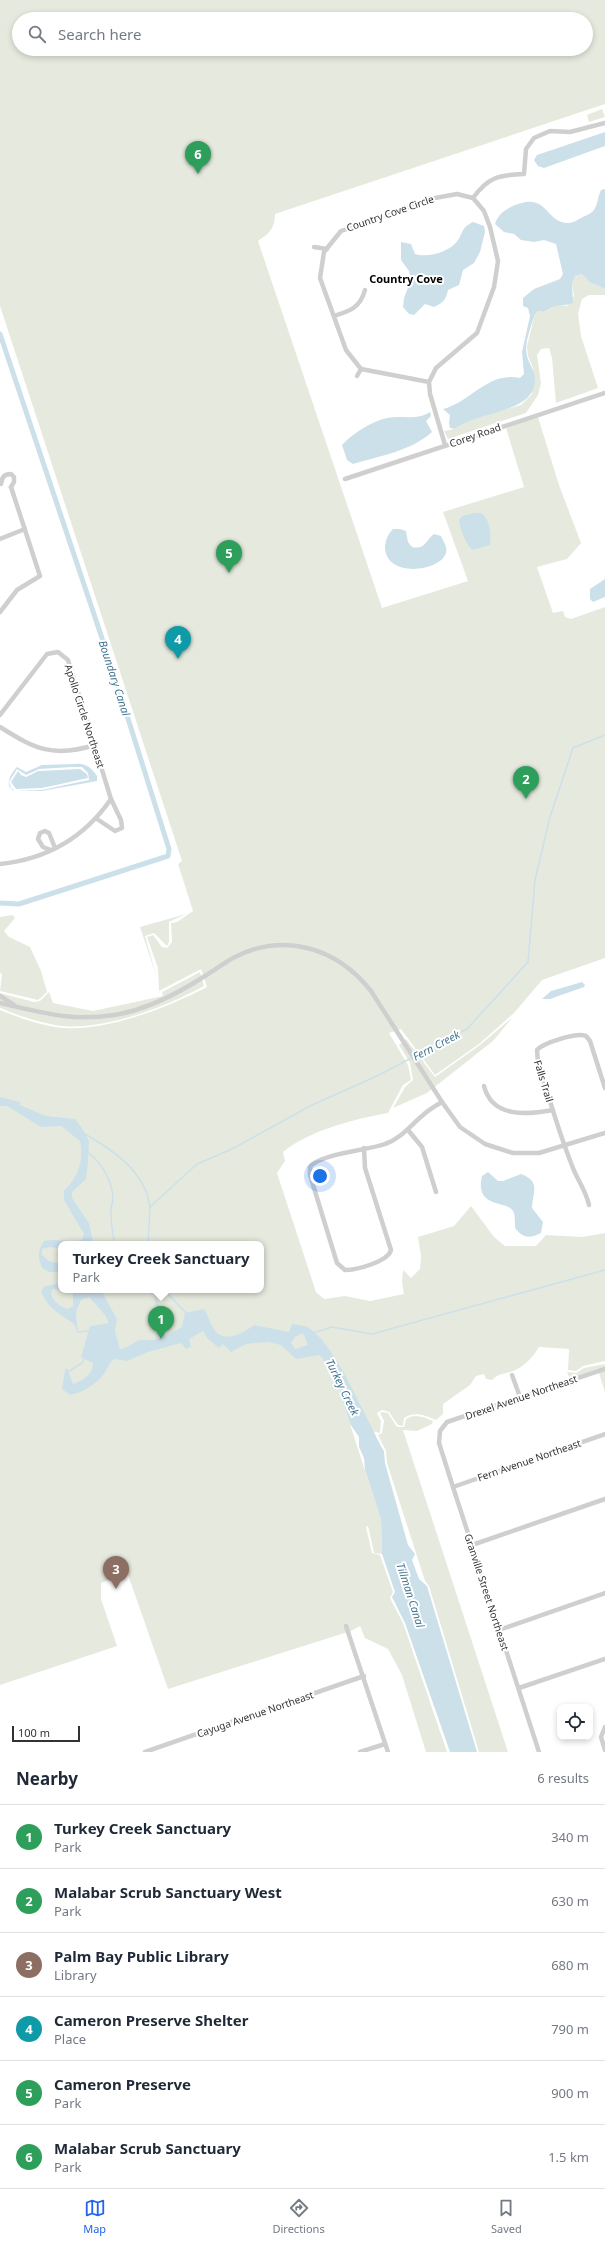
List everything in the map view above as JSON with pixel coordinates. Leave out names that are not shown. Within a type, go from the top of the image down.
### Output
[{"type":"street","points":[[445,445],[430,394],[429,382],[436,368],[477,333],[494,287],[498,261],[490,227],[484,211],[473,198],[483,184],[501,175],[524,174],[526,149],[534,138],[550,131],[570,132],[605,124]]},
{"type":"street","name":"Country Cove Circle","points":[[361,370],[346,350],[320,278],[321,267],[327,249],[340,231],[348,228],[435,198],[457,194],[473,198]]},
{"type":"street","points":[[314,247],[327,249]]},
{"type":"street","points":[[334,316],[352,310],[362,301],[365,290]]},
{"type":"street","points":[[357,376],[361,370],[429,382]]},
{"type":"street","name":"Corey Road","points":[[345,479],[605,393]]},
{"type":"street","points":[[0,612],[17,590],[40,576],[11,487],[14,482],[14,477],[11,474],[6,474],[2,478],[0,484],[11,487]]},
{"type":"street","points":[[0,539],[25,529]]},
{"type":"street","name":"Apollo Circle Northeast","points":[[0,715],[47,654],[58,652],[68,660],[111,799],[121,820],[122,828],[115,831],[97,819]]},
{"type":"street","points":[[0,727],[25,743],[49,751],[74,752],[95,745]]},
{"type":"street","points":[[0,864],[20,862],[74,839],[97,819],[111,799]]},
{"type":"street","points":[[0,1003],[19,1009],[64,1017],[113,1015],[165,999],[234,958],[252,950],[290,945],[305,947],[337,958],[359,976],[371,991],[442,1102],[460,1127],[485,1144],[499,1150],[513,1153],[539,1153],[605,1133]]},
{"type":"street","points":[[0,996],[19,1009]]},
{"type":"street","name":"Falls Trail","points":[[589,1204],[586,1194],[573,1169],[565,1146],[536,1057],[537,1050],[542,1046],[576,1034],[586,1036],[605,1088]]},
{"type":"street","points":[[484,1086],[490,1100],[511,1113],[526,1115],[553,1110]]},
{"type":"street","points":[[364,1148],[365,1168],[391,1250],[390,1255],[384,1260],[345,1270],[337,1263],[309,1171],[315,1163],[364,1148],[387,1143],[408,1130],[422,1115],[442,1102]]},
{"type":"street","points":[[408,1130],[422,1147],[436,1192]]},
{"type":"street","name":"Drexel Avenue Northeast","points":[[440,1431],[447,1422],[605,1369]]},
{"type":"street","points":[[512,1375],[520,1397]]},
{"type":"street","name":"Granville Street Northeast","points":[[440,1431],[439,1443],[539,1752]]},
{"type":"street","name":"Fern Avenue Northeast","points":[[453,1487],[605,1434]]},
{"type":"street","points":[[472,1545],[605,1499]]},
{"type":"street","points":[[499,1630],[605,1593]]},
{"type":"street","points":[[346,1626],[364,1676],[388,1752]]},
{"type":"street","points":[[519,1688],[605,1659]]},
{"type":"street","name":"Cayuga Avenue Northeast","points":[[145,1752],[364,1676]]},
{"type":"street","points":[[604,1728],[601,1737],[605,1750]]},
{"type":"street","points":[[360,1752],[385,1744]]},
{"type":"shaded area","points":[[0,0],[605,0],[605,104],[275,214],[273,227],[258,241],[382,608],[468,581],[443,512],[524,487],[506,428],[538,417],[559,485],[581,543],[567,559],[537,567],[553,613],[563,611],[565,617],[571,619],[605,607],[605,958],[542,980],[514,1013],[479,1044],[435,1075],[401,1029],[389,1033],[408,1065],[411,1080],[403,1085],[388,1113],[333,1126],[306,1137],[283,1152],[285,1161],[277,1173],[316,1292],[324,1299],[345,1296],[370,1301],[404,1294],[402,1282],[403,1270],[411,1278],[420,1269],[421,1256],[418,1237],[454,1226],[471,1206],[494,1237],[505,1246],[536,1246],[546,1235],[582,1237],[605,1233],[605,1361],[583,1366],[576,1371],[568,1370],[569,1349],[539,1347],[528,1361],[517,1369],[495,1377],[492,1380],[486,1379],[484,1374],[476,1376],[470,1385],[443,1404],[443,1414],[436,1420],[424,1415],[416,1414],[404,1418],[403,1426],[398,1425],[389,1412],[382,1410],[377,1413],[381,1421],[380,1433],[372,1431],[359,1402],[324,1344],[381,1520],[382,1554],[374,1553],[368,1526],[366,1527],[372,1553],[380,1555],[393,1592],[390,1598],[403,1623],[447,1752],[426,1752],[402,1675],[388,1649],[365,1638],[360,1626],[351,1631],[168,1689],[127,1572],[101,1583],[101,1599],[117,1646],[0,1685],[0,1010],[27,1020],[55,1027],[93,1027],[133,1018],[153,1011],[207,987],[201,969],[159,991],[158,968],[147,937],[153,935],[162,947],[167,948],[172,942],[171,923],[177,922],[193,911],[178,864],[182,861],[0,306]]},
{"type":"shaded area","points":[[602,109],[605,117],[589,122],[587,115]]},
{"type":"shaded area","points":[[582,274],[589,282],[605,289],[605,295],[589,295],[582,299],[578,314],[581,336],[598,388],[556,403],[552,358],[549,348],[541,349],[537,355],[541,383],[538,395],[526,413],[448,439],[444,431],[455,429],[463,422],[521,405],[532,394],[533,368],[528,356],[527,346],[535,314],[538,311],[544,312],[555,305],[567,306],[574,296],[572,284],[575,276]]},
{"type":"shaded area","points":[[186,914],[169,922],[169,942],[167,946],[154,933],[145,936],[156,975],[140,927]]},
{"type":"shaded area","points":[[13,915],[15,918],[4,931],[9,937],[30,947],[41,971],[47,992],[38,1000],[0,991],[2,974],[0,973],[0,917]]},
{"type":"shaded area","points":[[200,972],[204,986],[152,1010],[111,1022],[92,1025],[55,1025],[27,1018],[0,1008],[0,993],[34,1002],[40,1001],[49,992],[53,1003],[93,1011],[163,996],[162,992]]},
{"type":"shaded area","points":[[513,1017],[493,1041],[427,1093],[393,1108],[405,1087],[413,1080],[410,1063],[399,1045],[406,1039],[435,1077],[480,1045]]},
{"type":"shaded area","points":[[605,1364],[605,1392],[598,1370],[570,1379],[567,1372],[576,1373],[584,1368]]},
{"type":"shaded area","points":[[380,1413],[388,1413],[397,1427],[404,1427],[406,1419],[413,1416],[423,1417],[433,1421],[432,1424],[417,1431],[403,1430],[508,1752],[479,1752],[429,1586],[425,1581],[387,1463],[386,1451],[378,1435],[382,1433],[384,1421]]},
{"type":"water","points":[[605,132],[605,146],[544,168],[538,166],[534,160],[537,155]]},
{"type":"water","points":[[605,189],[605,289],[589,282],[582,274],[575,276],[572,284],[573,303],[556,306],[544,312],[538,311],[535,314],[528,335],[526,351],[535,379],[533,390],[526,399],[504,410],[465,423],[455,429],[450,428],[450,415],[443,409],[453,405],[480,388],[498,379],[509,377],[520,378],[524,374],[522,352],[530,316],[528,308],[523,306],[523,298],[534,289],[560,279],[563,274],[556,244],[544,240],[534,242],[521,240],[514,234],[504,232],[495,224],[499,216],[511,207],[523,203],[533,202],[539,204],[561,222],[571,223],[593,211],[601,190]]},
{"type":"water","points":[[473,222],[484,226],[485,232],[480,252],[474,263],[463,270],[459,285],[448,290],[444,301],[440,304],[434,307],[425,304],[414,315],[409,314],[403,307],[404,298],[411,280],[409,271],[401,260],[401,242],[411,244],[415,254],[426,255],[438,253],[450,248],[458,240],[465,228]]},
{"type":"water","points":[[430,412],[431,416],[426,421],[432,432],[424,439],[395,452],[353,464],[347,460],[342,445],[363,428],[387,418],[414,417],[425,415]]},
{"type":"water","points":[[481,513],[489,523],[490,545],[473,550],[466,541],[459,520],[462,516]]},
{"type":"water","points":[[393,529],[406,531],[408,542],[412,547],[416,548],[422,546],[434,534],[441,536],[446,546],[446,553],[442,559],[435,564],[425,568],[404,568],[395,564],[388,558],[385,548],[387,538]]},
{"type":"water","points":[[605,579],[605,597],[593,602],[590,599],[590,589]]},
{"type":"water","points":[[82,764],[93,771],[97,776],[97,781],[42,791],[15,791],[42,790],[89,780],[88,773],[82,767],[39,769],[26,775],[17,769],[9,782],[12,773],[17,767],[26,772],[42,765]]},
{"type":"water","points":[[80,769],[87,774],[88,778],[42,788],[16,789],[11,782],[18,771],[21,775],[26,777],[38,771]]},
{"type":"water","points":[[582,982],[585,985],[584,987],[550,999],[542,999],[551,991]]},
{"type":"water","points":[[0,1097],[20,1102],[20,1105],[46,1116],[75,1119],[82,1128],[89,1141],[86,1179],[72,1192],[72,1198],[89,1223],[93,1241],[72,1241],[82,1240],[84,1234],[64,1200],[64,1191],[73,1180],[79,1168],[81,1155],[80,1141],[61,1126],[41,1127],[7,1106],[0,1106]]},
{"type":"water","points":[[488,1172],[498,1181],[503,1181],[521,1174],[528,1177],[532,1181],[534,1188],[532,1208],[543,1222],[541,1233],[530,1237],[523,1236],[515,1228],[514,1213],[511,1209],[488,1199],[483,1195],[481,1187],[482,1176]]},
{"type":"water","points":[[54,1240],[72,1241],[58,1241],[58,1248],[50,1247],[42,1249],[42,1255],[49,1261],[58,1263],[58,1272],[49,1272],[42,1268],[39,1251],[44,1241]]},
{"type":"water","name":"Tillman Canal","points":[[58,1284],[58,1290],[53,1289],[51,1294],[58,1304],[68,1309],[73,1306],[73,1293],[103,1293],[117,1319],[115,1331],[120,1349],[140,1340],[152,1340],[168,1335],[182,1327],[185,1313],[204,1309],[216,1332],[225,1337],[246,1331],[254,1325],[289,1332],[292,1324],[307,1327],[317,1335],[328,1348],[350,1383],[384,1451],[385,1463],[408,1545],[415,1554],[412,1560],[419,1579],[427,1586],[477,1752],[450,1752],[405,1623],[392,1597],[395,1592],[382,1554],[381,1520],[365,1470],[364,1458],[359,1447],[359,1437],[350,1424],[335,1377],[320,1355],[296,1359],[281,1345],[268,1342],[246,1344],[231,1352],[223,1344],[219,1348],[207,1338],[203,1331],[189,1339],[191,1347],[186,1349],[181,1343],[148,1352],[127,1361],[114,1359],[96,1382],[84,1390],[70,1395],[62,1389],[65,1370],[67,1368],[73,1384],[84,1379],[89,1374],[93,1367],[93,1363],[81,1357],[90,1326],[109,1323],[105,1315],[89,1297],[81,1300],[76,1312],[77,1326],[56,1312],[47,1303],[41,1291],[45,1286]],"holes":[[[303,1333],[308,1345],[295,1349],[291,1343],[295,1337]]]},
{"type":"waterway","name":"Boundary Canal","points":[[0,334],[114,674],[169,849],[168,856],[19,904],[0,903]]},
{"type":"waterway","name":"Fern Creek","points":[[148,1241],[150,1207],[197,1164],[232,1149],[310,1106],[377,1076],[467,1029],[528,962],[535,880],[550,817],[573,748],[605,735]]},
{"type":"waterway","name":"Fern Creek","points":[[85,1134],[117,1155],[135,1173],[147,1194],[150,1207]]},
{"type":"waterway","points":[[87,1151],[101,1166],[110,1184],[113,1198],[111,1223],[114,1241]]},
{"type":"waterway","points":[[313,1333],[332,1327],[372,1334],[605,1270]]},
{"type":"waterway","name":"Fern Creek","points":[[155,1293],[164,1337]]},
{"type":"waterway","points":[[167,1293],[187,1314]]},
{"type":"waterway","name":"Turkey Creek","points":[[75,1324],[78,1332],[89,1331]]},
{"type":"waterway","name":"Turkey Creek","points":[[68,1372],[82,1363],[85,1357]]},
{"type":"place","name":"Malabar Scrub Sanctuary","points":[[198,174]]},
{"type":"place","name":"Cameron Preserve","points":[[229,573]]},
{"type":"place","name":"Cameron Preserve Shelter","points":[[178,659]]},
{"type":"place","name":"Malabar Scrub Sanctuary West","points":[[526,799]]},
{"type":"place","name":"Turkey Creek Sanctuary","points":[[161,1339]]},
{"type":"place","name":"Palm Bay Public Library","points":[[116,1589]]},
{"type":"district","name":"Country Cove","points":[[406,278]]}]
